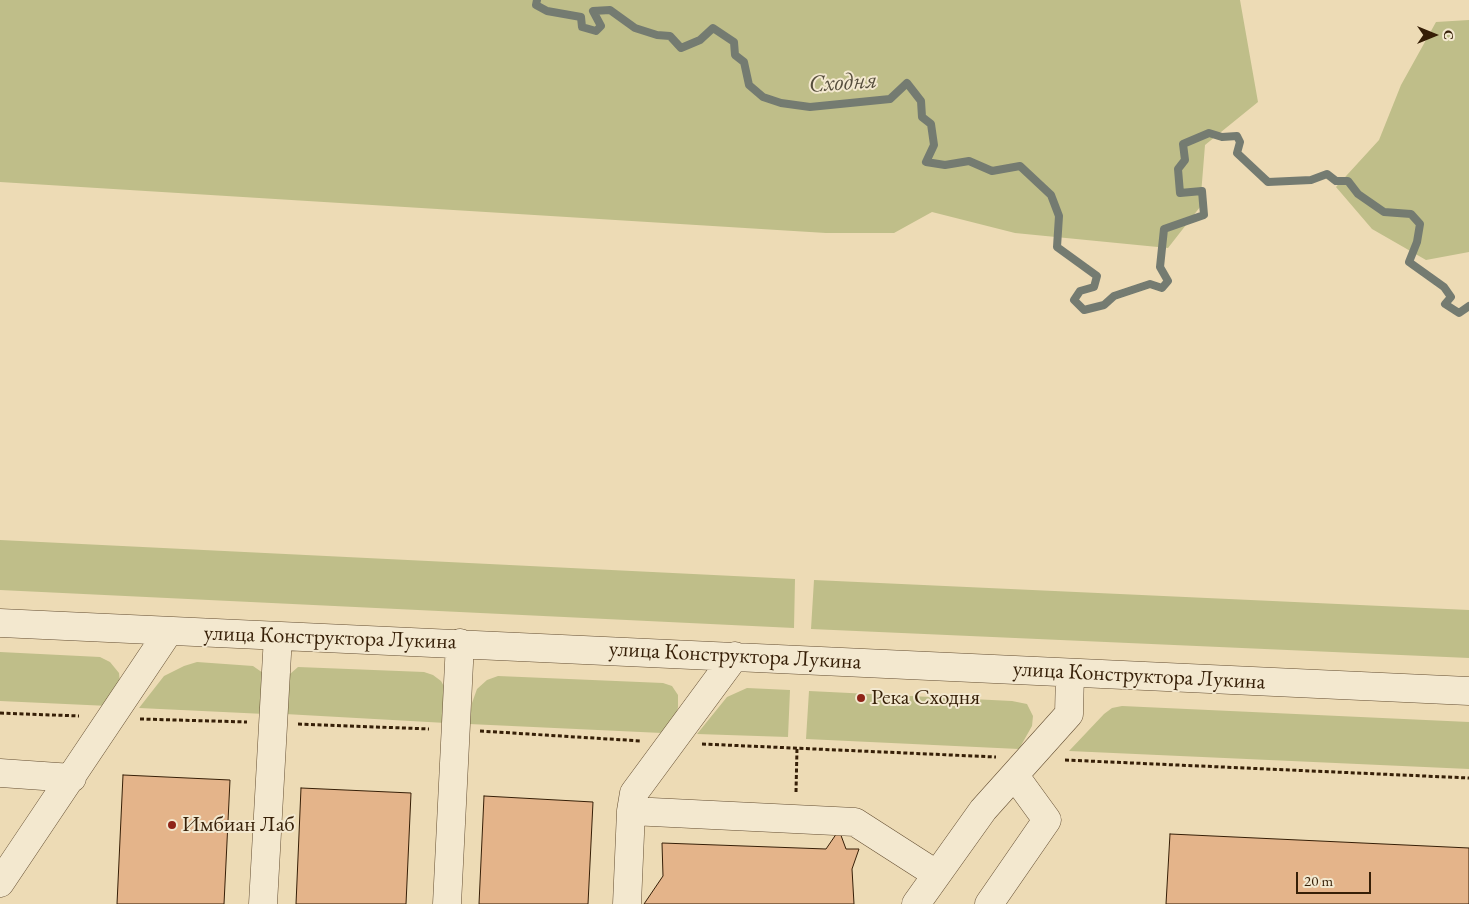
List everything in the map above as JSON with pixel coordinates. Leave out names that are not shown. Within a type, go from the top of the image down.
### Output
[{"type":"street","name":"улица Конструктора Лукина","points":[[0,623],[1469,691]]},
{"type":"street","points":[[0,883],[169,631]]},
{"type":"street","points":[[263,904],[278,636]]},
{"type":"street","points":[[447,904],[460,643]]},
{"type":"street","points":[[627,904],[631,811],[634,793],[735,656]]},
{"type":"street","points":[[916,904],[983,810],[1069,714],[1070,673]]},
{"type":"street","points":[[989,904],[1047,820],[1023,767]]},
{"type":"street","points":[[1,774],[72,778]]},
{"type":"street","points":[[631,811],[855,822],[936,874]]},
{"type":"path","points":[[0,713],[456,730],[797,748],[1023,767],[1469,778]]},
{"type":"path","points":[[795,818],[797,748]]},
{"type":"shaded area","points":[[0,0],[1240,0],[1258,102],[1205,145],[1200,207],[1168,248],[1015,233],[932,212],[894,233],[826,233],[0,182]]},
{"type":"shaded area","points":[[1469,20],[1469,252],[1426,260],[1372,229],[1336,187],[1379,140],[1401,85],[1436,22]]},
{"type":"shaded area","points":[[0,540],[795,579],[794,628],[0,590]]},
{"type":"shaded area","points":[[814,580],[1469,610],[1469,658],[811,629]]},
{"type":"shaded area","points":[[0,652],[100,657],[110,662],[119,673],[120,684],[109,706],[0,701]]},
{"type":"shaded area","points":[[197,662],[253,666],[263,673],[265,714],[139,708],[164,676]]},
{"type":"shaded area","points":[[298,667],[424,672],[433,675],[441,681],[446,690],[446,723],[285,714],[287,684],[290,674]]},
{"type":"shaded area","points":[[498,676],[663,683],[672,686],[678,695],[678,707],[676,716],[662,733],[469,724],[472,703],[477,689],[487,680]]},
{"type":"shaded area","points":[[747,688],[790,690],[788,737],[697,734],[727,697]]},
{"type":"shaded area","points":[[809,691],[1012,701],[1027,704],[1033,716],[1032,726],[1019,749],[806,739]]},
{"type":"shaded area","points":[[1122,706],[1469,722],[1469,769],[1069,751],[1104,714],[1112,708]]},
{"type":"building","points":[[123,775],[230,780],[224,904],[117,904]]},
{"type":"building","points":[[301,788],[411,793],[406,904],[296,904]]},
{"type":"building","points":[[484,796],[593,802],[588,904],[479,904]]},
{"type":"building","points":[[839,830],[846,849],[859,849],[852,869],[854,904],[644,904],[663,876],[662,843],[826,849]]},
{"type":"building","points":[[1170,834],[1469,848],[1469,904],[1166,904]]},
{"type":"waterway","name":"Сходня","points":[[537,0],[536,5],[547,11],[581,17],[582,27],[596,31],[601,26],[593,11],[610,10],[635,28],[657,35],[670,36],[681,48],[700,40],[713,28],[734,42],[735,55],[744,62],[749,85],[763,97],[781,103],[810,107],[890,99],[907,83],[921,101],[922,117],[931,124],[934,145],[926,162],[945,165],[969,161],[992,171],[1020,166],[1051,195],[1059,216],[1057,247],[1097,276],[1094,287],[1080,291],[1074,300],[1084,310],[1104,305],[1114,296],[1150,284],[1162,288],[1168,281],[1160,267],[1164,229],[1204,215],[1202,191],[1180,193],[1178,169],[1185,160],[1183,144],[1209,133],[1222,137],[1237,136],[1240,142],[1237,153],[1268,182],[1311,180],[1327,174],[1336,181],[1348,181],[1358,194],[1384,212],[1411,214],[1420,224],[1417,242],[1409,262],[1444,287],[1451,297],[1445,304],[1459,313],[1469,306]]},
{"type":"place","name":"Река Сходня","points":[[861,698]]},
{"type":"place","name":"Имбиан Лаб","points":[[172,825]]}]
